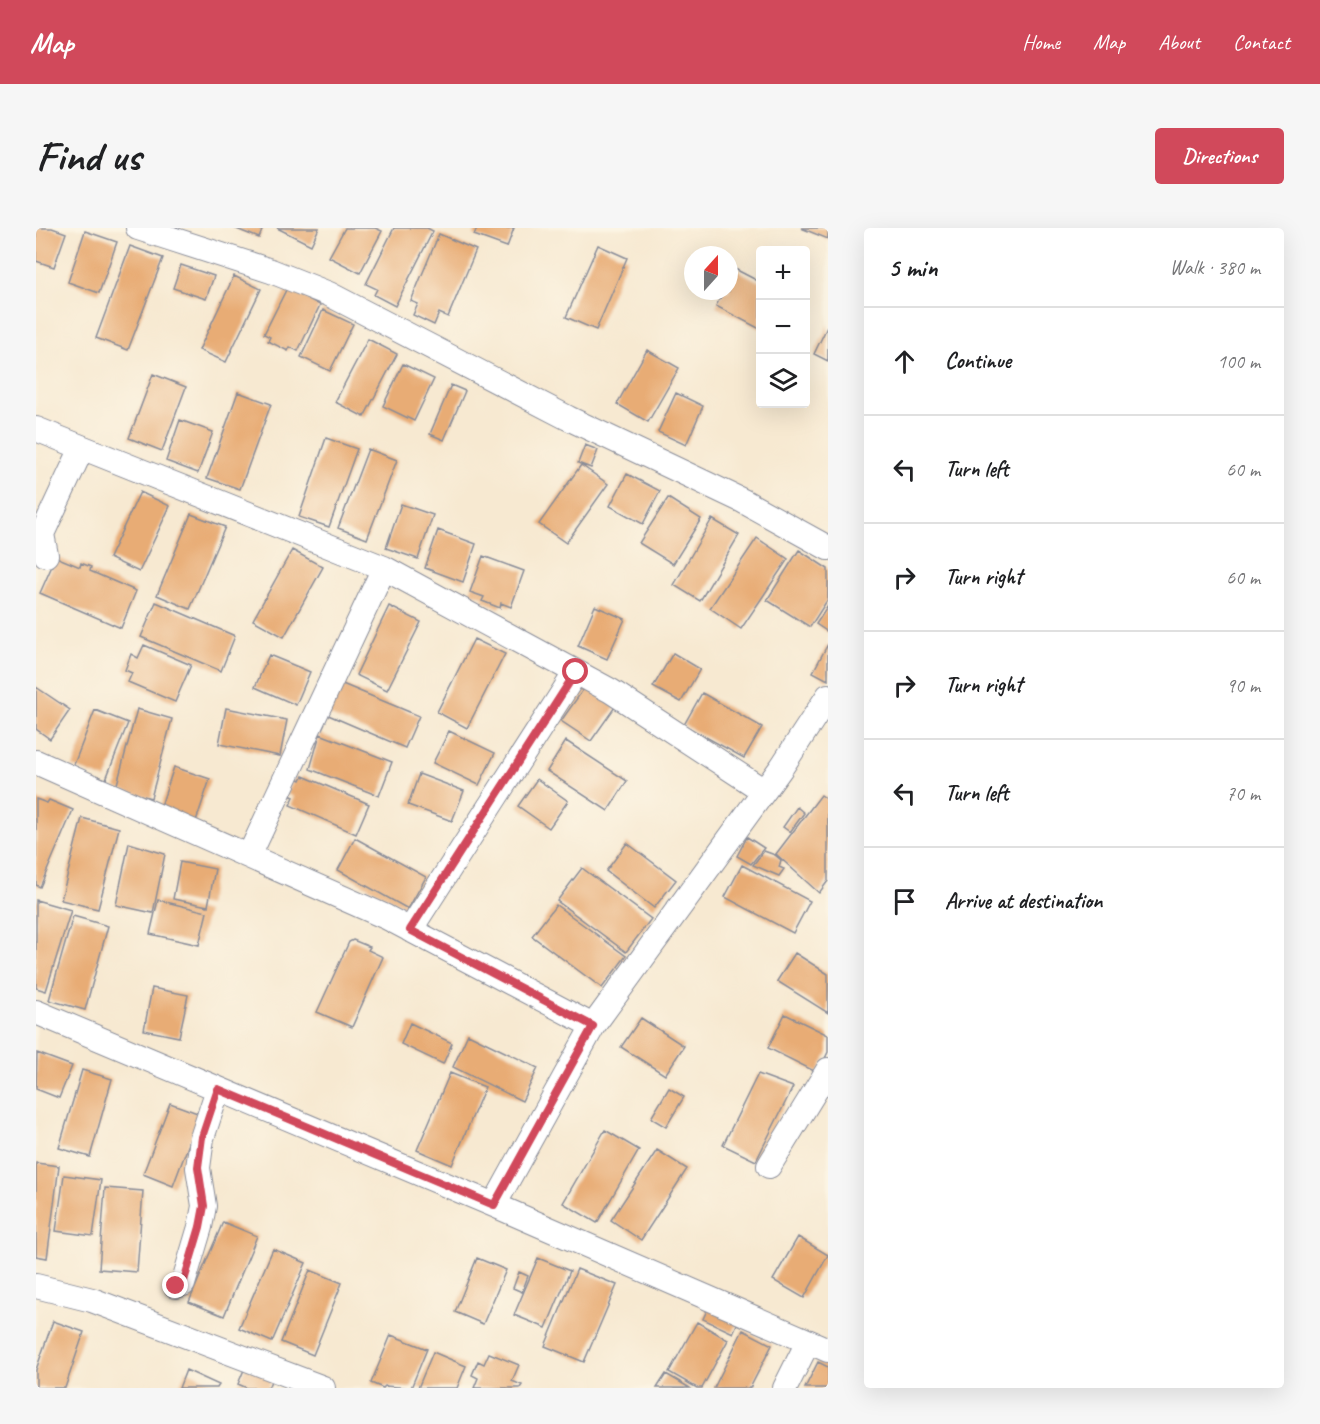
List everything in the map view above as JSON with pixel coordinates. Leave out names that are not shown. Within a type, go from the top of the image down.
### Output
[{"type":"street","points":[[138,228],[271,271],[329,294],[568,418],[743,501],[828,548]]},
{"type":"street","points":[[36,429],[384,568],[611,691],[764,791]]},
{"type":"street","points":[[46,555],[42,534],[82,448]]},
{"type":"street","points":[[249,856],[384,568]]},
{"type":"street","points":[[410,930],[576,672]]},
{"type":"street","points":[[494,1205],[593,1026],[764,791],[828,696]]},
{"type":"street","points":[[36,762],[410,930],[593,1026]]},
{"type":"street","points":[[36,1012],[494,1205],[818,1346],[785,1388]]},
{"type":"street","points":[[769,1166],[828,1071]]},
{"type":"street","points":[[176,1286],[183,1284],[200,1227],[204,1206],[198,1167],[202,1137],[218,1089]]},
{"type":"street","points":[[36,1286],[92,1300],[323,1388]]},
{"type":"building","points":[[36,228],[52,228],[66,233],[54,267],[36,261]]},
{"type":"building","points":[[234,228],[263,228],[259,238]]},
{"type":"building","points":[[277,228],[319,228],[311,245]]},
{"type":"building","points":[[345,228],[375,228],[382,231],[360,273],[329,257]]},
{"type":"building","points":[[394,228],[427,228],[433,231],[395,306],[374,295],[377,289],[366,284]]},
{"type":"building","points":[[477,228],[514,228],[507,247],[474,235]]},
{"type":"building","points":[[801,228],[828,228],[828,239]]},
{"type":"building","points":[[85,231],[117,242],[99,293],[68,282]]},
{"type":"building","points":[[439,234],[476,250],[448,317],[439,313],[434,325],[413,315],[418,304],[411,301]]},
{"type":"building","points":[[598,245],[627,258],[596,330],[566,317]]},
{"type":"building","points":[[130,246],[163,258],[128,350],[96,338]]},
{"type":"building","points":[[181,265],[214,276],[206,299],[173,288]]},
{"type":"building","points":[[738,271],[756,280],[756,327],[716,306],[719,300],[738,300]]},
{"type":"building","points":[[234,276],[261,289],[226,362],[199,350]]},
{"type":"building","points":[[287,288],[320,305],[298,351],[290,347],[288,351],[268,341],[270,337],[264,334]]},
{"type":"building","points":[[323,310],[353,324],[330,371],[301,357]]},
{"type":"building","points":[[828,325],[828,361],[814,354]]},
{"type":"building","points":[[368,339],[397,354],[364,417],[335,402]]},
{"type":"building","points":[[647,350],[679,368],[648,422],[617,404]]},
{"type":"building","points":[[403,364],[434,379],[414,421],[383,406]]},
{"type":"building","points":[[153,374],[186,387],[162,451],[129,438]]},
{"type":"building","points":[[451,385],[465,391],[444,440],[430,434]]},
{"type":"building","points":[[238,392],[271,404],[240,489],[207,478]]},
{"type":"building","points":[[676,393],[703,406],[686,445],[658,432]]},
{"type":"building","points":[[180,420],[213,432],[198,473],[166,461]]},
{"type":"building","points":[[326,438],[357,449],[329,527],[299,517]]},
{"type":"building","points":[[585,445],[598,450],[591,468],[578,463]]},
{"type":"building","points":[[368,449],[397,460],[367,539],[338,528]]},
{"type":"building","points":[[581,465],[608,484],[566,543],[539,524]]},
{"type":"building","points":[[627,474],[660,491],[643,524],[610,506]]},
{"type":"building","points":[[140,492],[170,506],[139,572],[109,558]]},
{"type":"building","points":[[668,498],[701,519],[673,564],[639,543]]},
{"type":"building","points":[[401,504],[433,515],[418,559],[386,548]]},
{"type":"building","points":[[191,514],[225,527],[190,609],[157,595]]},
{"type":"building","points":[[712,519],[739,535],[700,601],[674,585]]},
{"type":"building","points":[[438,530],[476,544],[463,582],[425,568]]},
{"type":"building","points":[[757,538],[788,559],[741,629],[710,608]]},
{"type":"building","points":[[292,550],[323,567],[284,637],[253,620]]},
{"type":"building","points":[[799,550],[828,569],[828,599],[810,627],[767,600]]},
{"type":"building","points":[[483,556],[524,571],[511,607],[501,603],[500,608],[482,601],[484,597],[470,592]]},
{"type":"building","points":[[56,557],[80,567],[81,563],[91,567],[90,571],[136,591],[121,628],[40,593]]},
{"type":"building","points":[[156,602],[235,636],[221,671],[141,637]]},
{"type":"building","points":[[389,606],[421,622],[387,690],[356,675]]},
{"type":"building","points":[[595,606],[625,619],[607,659],[578,646]]},
{"type":"building","points":[[828,606],[828,632],[816,624]]},
{"type":"building","points":[[474,639],[505,654],[467,728],[437,712]]},
{"type":"building","points":[[828,644],[828,680],[813,672]]},
{"type":"building","points":[[144,645],[191,665],[175,702],[128,682],[132,673],[125,670],[131,654],[138,658]]},
{"type":"building","points":[[673,653],[700,669],[681,702],[653,687]]},
{"type":"building","points":[[269,655],[310,672],[296,705],[255,687]]},
{"type":"building","points":[[340,683],[419,716],[405,748],[326,714]]},
{"type":"building","points":[[36,687],[70,710],[50,739],[36,729]]},
{"type":"building","points":[[585,687],[615,707],[591,741],[561,721]]},
{"type":"building","points":[[702,693],[762,727],[744,758],[684,725]]},
{"type":"building","points":[[226,708],[287,720],[280,756],[219,744]]},
{"type":"building","points":[[137,709],[172,719],[151,798],[116,788]]},
{"type":"building","points":[[95,710],[128,723],[106,779],[73,767]]},
{"type":"building","points":[[449,731],[495,753],[479,785],[433,763]]},
{"type":"building","points":[[320,734],[392,762],[379,796],[310,769]]},
{"type":"building","points":[[566,741],[627,781],[608,811],[547,771]]},
{"type":"building","points":[[174,767],[210,779],[192,833],[156,821]]},
{"type":"building","points":[[419,774],[464,791],[452,821],[408,805]]},
{"type":"building","points":[[303,776],[369,804],[356,834],[290,805],[294,797],[287,794],[295,777],[301,780]]},
{"type":"building","points":[[537,779],[568,801],[549,828],[518,806]]},
{"type":"building","points":[[821,795],[828,800],[828,881],[819,893],[776,854]]},
{"type":"building","points":[[36,799],[47,803],[49,800],[73,810],[40,887],[36,885]]},
{"type":"building","points":[[797,807],[804,813],[790,832],[783,827]]},
{"type":"building","points":[[82,818],[119,828],[98,909],[61,900]]},
{"type":"building","points":[[747,837],[764,848],[751,864],[737,856]]},
{"type":"building","points":[[355,838],[426,877],[408,909],[338,870]]},
{"type":"building","points":[[129,843],[165,854],[153,913],[116,905]]},
{"type":"building","points":[[627,843],[676,880],[654,908],[606,871]]},
{"type":"building","points":[[764,851],[781,860],[779,867],[784,869],[779,876],[753,865]]},
{"type":"building","points":[[180,862],[215,869],[208,906],[173,899]]},
{"type":"building","points":[[742,865],[810,901],[793,933],[725,897]]},
{"type":"building","points":[[582,868],[651,919],[626,952],[557,901]]},
{"type":"building","points":[[36,900],[71,910],[46,991],[36,988]]},
{"type":"building","points":[[158,900],[207,912],[199,945],[150,934]]},
{"type":"building","points":[[556,905],[626,956],[602,988],[532,936]]},
{"type":"building","points":[[73,916],[108,926],[85,1010],[49,1000]]},
{"type":"building","points":[[353,940],[370,947],[368,950],[383,957],[352,1027],[317,1012],[349,942]]},
{"type":"building","points":[[795,953],[828,974],[828,1013],[777,981]]},
{"type":"building","points":[[152,988],[188,995],[179,1037],[144,1030]]},
{"type":"building","points":[[785,1014],[828,1035],[828,1052],[818,1073],[768,1048]]},
{"type":"building","points":[[641,1018],[684,1046],[665,1075],[621,1047]]},
{"type":"building","points":[[410,1023],[452,1043],[443,1064],[401,1044]]},
{"type":"building","points":[[468,1034],[538,1068],[522,1101],[453,1067]]},
{"type":"building","points":[[37,1053],[72,1066],[59,1098],[36,1089]]},
{"type":"building","points":[[82,1070],[112,1079],[90,1157],[59,1148]]},
{"type":"building","points":[[450,1073],[485,1087],[452,1165],[417,1150]]},
{"type":"building","points":[[758,1074],[793,1087],[756,1161],[723,1145]]},
{"type":"building","points":[[669,1088],[684,1097],[666,1127],[651,1118]]},
{"type":"building","points":[[170,1103],[200,1114],[173,1186],[143,1174]]},
{"type":"building","points":[[605,1130],[639,1150],[597,1223],[563,1203]]},
{"type":"building","points":[[657,1150],[687,1169],[641,1240],[611,1220]]},
{"type":"building","points":[[36,1163],[59,1166],[47,1258],[36,1256]]},
{"type":"building","points":[[64,1175],[101,1180],[93,1236],[56,1231]]},
{"type":"building","points":[[105,1188],[143,1191],[137,1272],[99,1269]]},
{"type":"building","points":[[223,1222],[257,1236],[224,1316],[189,1302]]},
{"type":"building","points":[[798,1237],[828,1255],[804,1298],[773,1280]]},
{"type":"building","points":[[273,1249],[306,1263],[272,1342],[239,1328]]},
{"type":"building","points":[[477,1258],[506,1270],[483,1324],[455,1312]]},
{"type":"building","points":[[538,1258],[570,1271],[546,1328],[514,1315]]},
{"type":"building","points":[[577,1269],[617,1285],[584,1362],[545,1346]]},
{"type":"building","points":[[310,1270],[342,1283],[313,1355],[281,1342]]},
{"type":"building","points":[[519,1272],[528,1276],[522,1292],[513,1288]]},
{"type":"building","points":[[708,1308],[738,1322],[733,1333],[703,1319]]},
{"type":"building","points":[[53,1321],[84,1332],[65,1388],[36,1388],[36,1370]]},
{"type":"building","points":[[697,1322],[728,1340],[702,1388],[697,1388],[669,1372]]},
{"type":"building","points":[[743,1330],[772,1345],[750,1388],[714,1388]]},
{"type":"building","points":[[391,1335],[427,1349],[411,1388],[385,1386],[383,1388],[371,1383]]},
{"type":"building","points":[[433,1352],[466,1366],[457,1388],[418,1388]]},
{"type":"building","points":[[489,1353],[519,1365],[512,1381],[522,1385],[520,1388],[474,1388],[478,1378],[472,1375],[478,1361],[484,1364]]},
{"type":"building","points":[[818,1362],[828,1367],[828,1388],[805,1388]]},
{"type":"building","points":[[246,1365],[273,1376],[268,1388],[247,1388],[238,1384]]},
{"type":"building","points":[[186,1370],[219,1385],[217,1388],[179,1388]]},
{"type":"building","points":[[666,1374],[690,1388],[657,1388]]},
{"type":"route","points":[[176,1286],[183,1284],[200,1227],[204,1206],[198,1167],[202,1137],[218,1089],[494,1205],[593,1026],[410,930],[576,672]]}]
